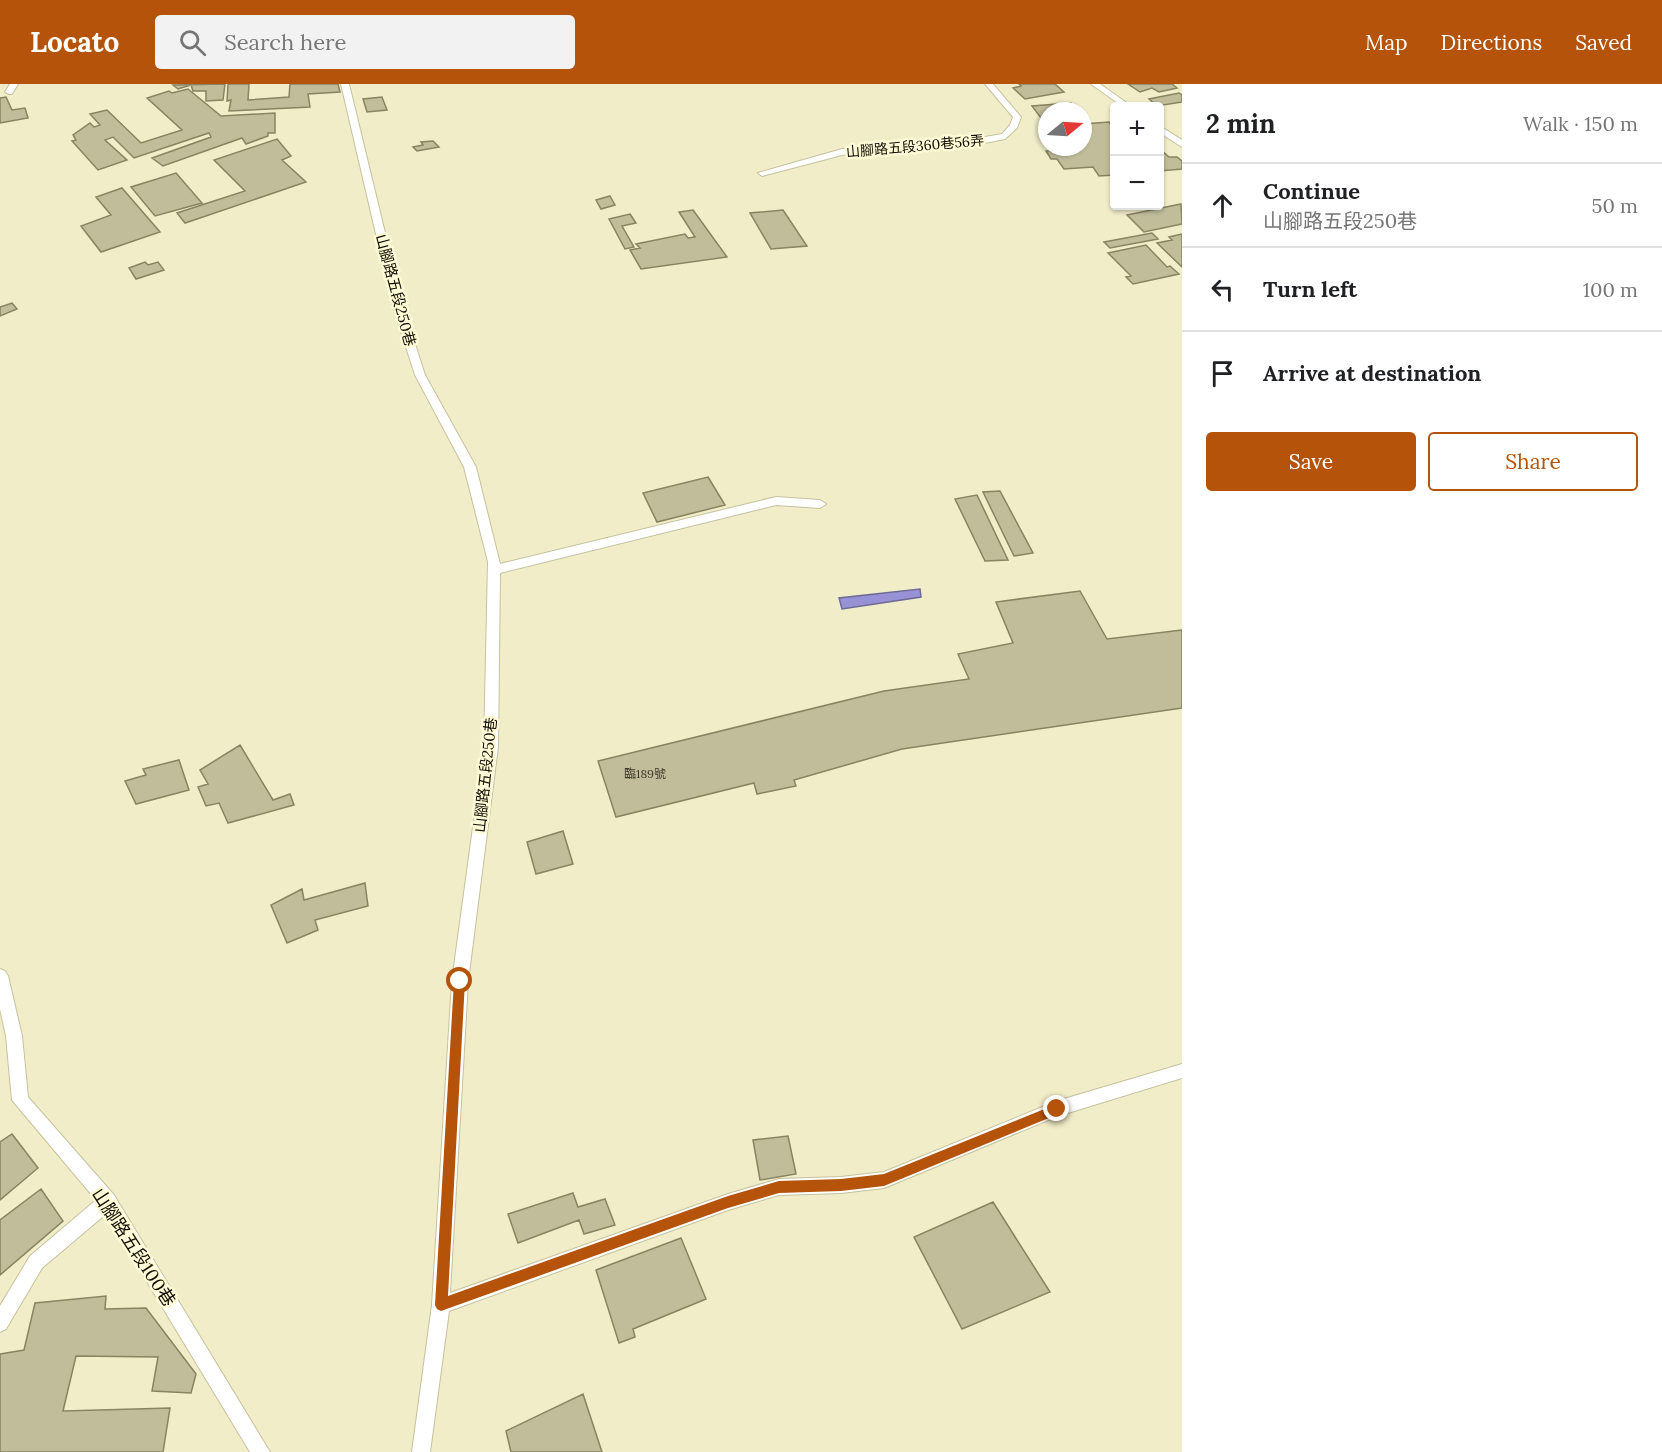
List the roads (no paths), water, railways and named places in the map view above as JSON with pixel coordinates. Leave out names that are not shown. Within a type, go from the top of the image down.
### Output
[{"type":"lane","name":"山腳路五段250巷","points":[[345,84],[398,307],[420,375],[470,467],[494,562],[491,747],[460,981],[441,1305],[421,1452]]},
{"type":"lane","name":"山腳路五段360巷56弄","points":[[762,173],[842,152],[887,146],[985,140],[1005,136],[1014,126],[1017,117],[989,84]]},
{"type":"lane","points":[[1095,84],[1121,102]]},
{"type":"lane","points":[[1164,132],[1182,144]]},
{"type":"lane","points":[[493,570],[776,501],[820,504]]},
{"type":"lane","name":"山腳路五段100巷","points":[[0,976],[14,1036],[20,1100],[108,1201],[261,1452]]},
{"type":"lane","points":[[441,1305],[728,1202],[779,1187],[841,1185],[884,1180],[1057,1109],[1182,1071]]},
{"type":"lane","points":[[0,1323],[36,1262],[108,1201]]}]
